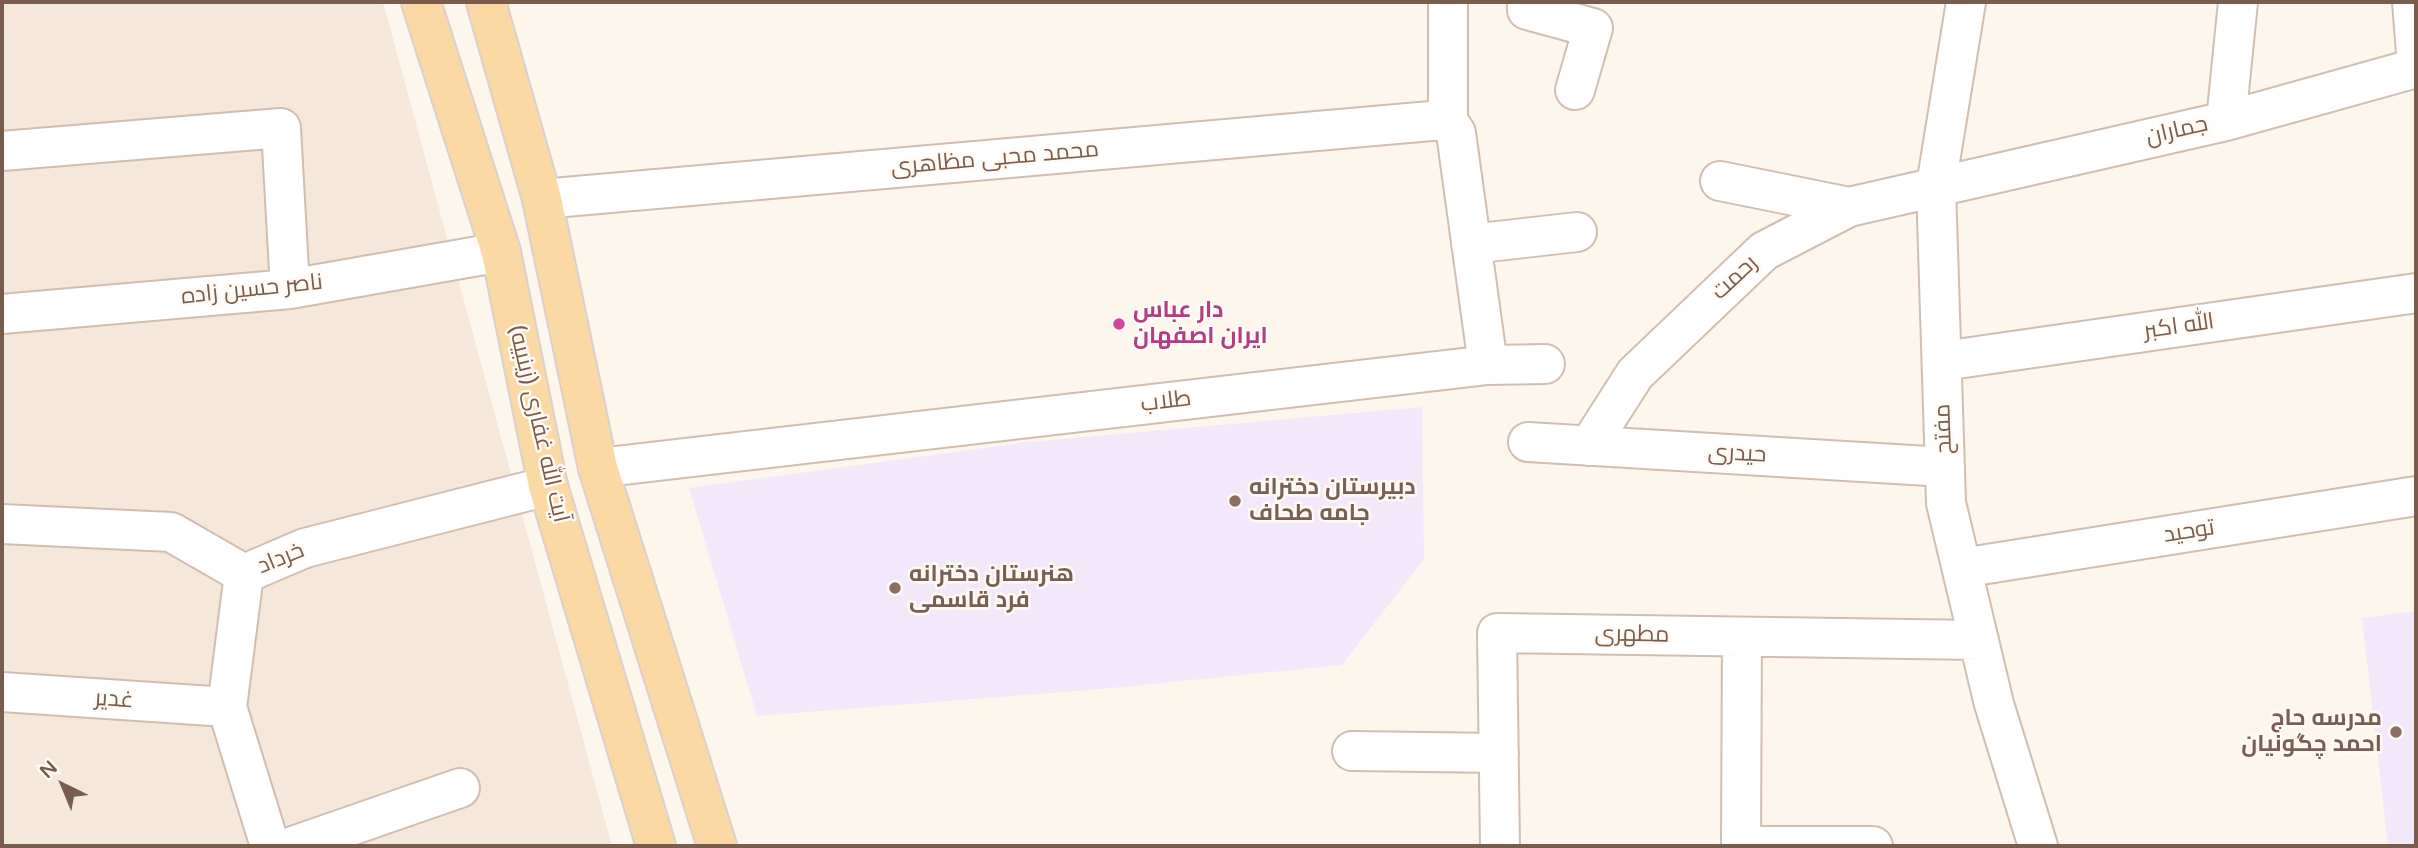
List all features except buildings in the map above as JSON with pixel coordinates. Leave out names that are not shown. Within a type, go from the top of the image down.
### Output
[{"type":"main road","name":"آیت الله غفاری (زینبیه)","points":[[421,2],[501,252],[548,486],[656,846]]},
{"type":"main road","points":[[486,2],[542,199],[598,468],[717,846]]},
{"type":"main road","points":[[452,93],[470,117],[485,149],[495,159],[508,159],[516,151],[524,134]]},
{"type":"main road","points":[[501,252],[511,244],[522,242],[534,250],[544,262],[555,299],[566,320]]},
{"type":"street","points":[[1448,2],[1448,121],[1456,133],[1488,365]]},
{"type":"street","points":[[1527,2],[1527,10],[1592,28],[1575,90]]},
{"type":"street","name":"مفتح","points":[[1966,2],[1936,186],[1947,503],[1994,704],[2038,846]]},
{"type":"street","points":[[2226,121],[2238,2]]},
{"type":"street","points":[[2412,2],[2416,53]]},
{"type":"street","name":"جماران","points":[[1936,186],[2226,121],[2416,68]]},
{"type":"street","name":"محمد محبی مظاهری","points":[[542,199],[1448,121]]},
{"type":"street","points":[[2,151],[281,128],[290,289]]},
{"type":"street","points":[[1720,181],[1849,207]]},
{"type":"street","name":"رحمت","points":[[1589,446],[1635,374],[1763,251],[1849,207],[1936,186]]},
{"type":"street","points":[[1471,244],[1577,232]]},
{"type":"street","name":"ناصر حسین زاده","points":[[2,314],[290,289],[501,252]]},
{"type":"street","name":"الله اکبر","points":[[1942,361],[2416,293]]},
{"type":"street","name":"طلاب","points":[[598,468],[1488,365],[1545,364]]},
{"type":"street","name":"حیدری","points":[[1528,442],[1945,467]]},
{"type":"street","name":"خرداد","points":[[270,846],[227,707],[244,574],[305,548],[548,486]]},
{"type":"street","name":"توحید","points":[[1962,568],[2416,496]]},
{"type":"street","points":[[2,524],[171,532],[244,574]]},
{"type":"street","name":"مطهری","points":[[1500,846],[1497,633],[1979,640]]},
{"type":"street","points":[[1742,637],[1741,846],[1873,846]]},
{"type":"street","name":"غدیر","points":[[2,692],[227,707]]},
{"type":"street","points":[[1352,751],[1499,753]]},
{"type":"street","points":[[293,846],[460,788]]},
{"type":"shaded area","points":[[2,2],[383,2],[612,846],[2,846]]},
{"type":"shaded area","points":[[1422,407],[1424,559],[1342,665],[1102,689],[757,716],[689,488],[1028,442]]},
{"type":"shaded area","name":"مدرسه حاج احمد چگونیان","points":[[2416,611],[2416,846],[2388,846],[2362,618]]},
{"type":"place","name":"دار عباس ایران اصفهان","points":[[1119,324]]},
{"type":"place","name":"دبیرستان دخترانه جامه طحاف","points":[[1235,501]]},
{"type":"place","name":"هنرستان دخترانه فرد قاسمی","points":[[895,588]]},
{"type":"place","name":"مدرسه حاج احمد چگونیان","points":[[2396,732]]}]
